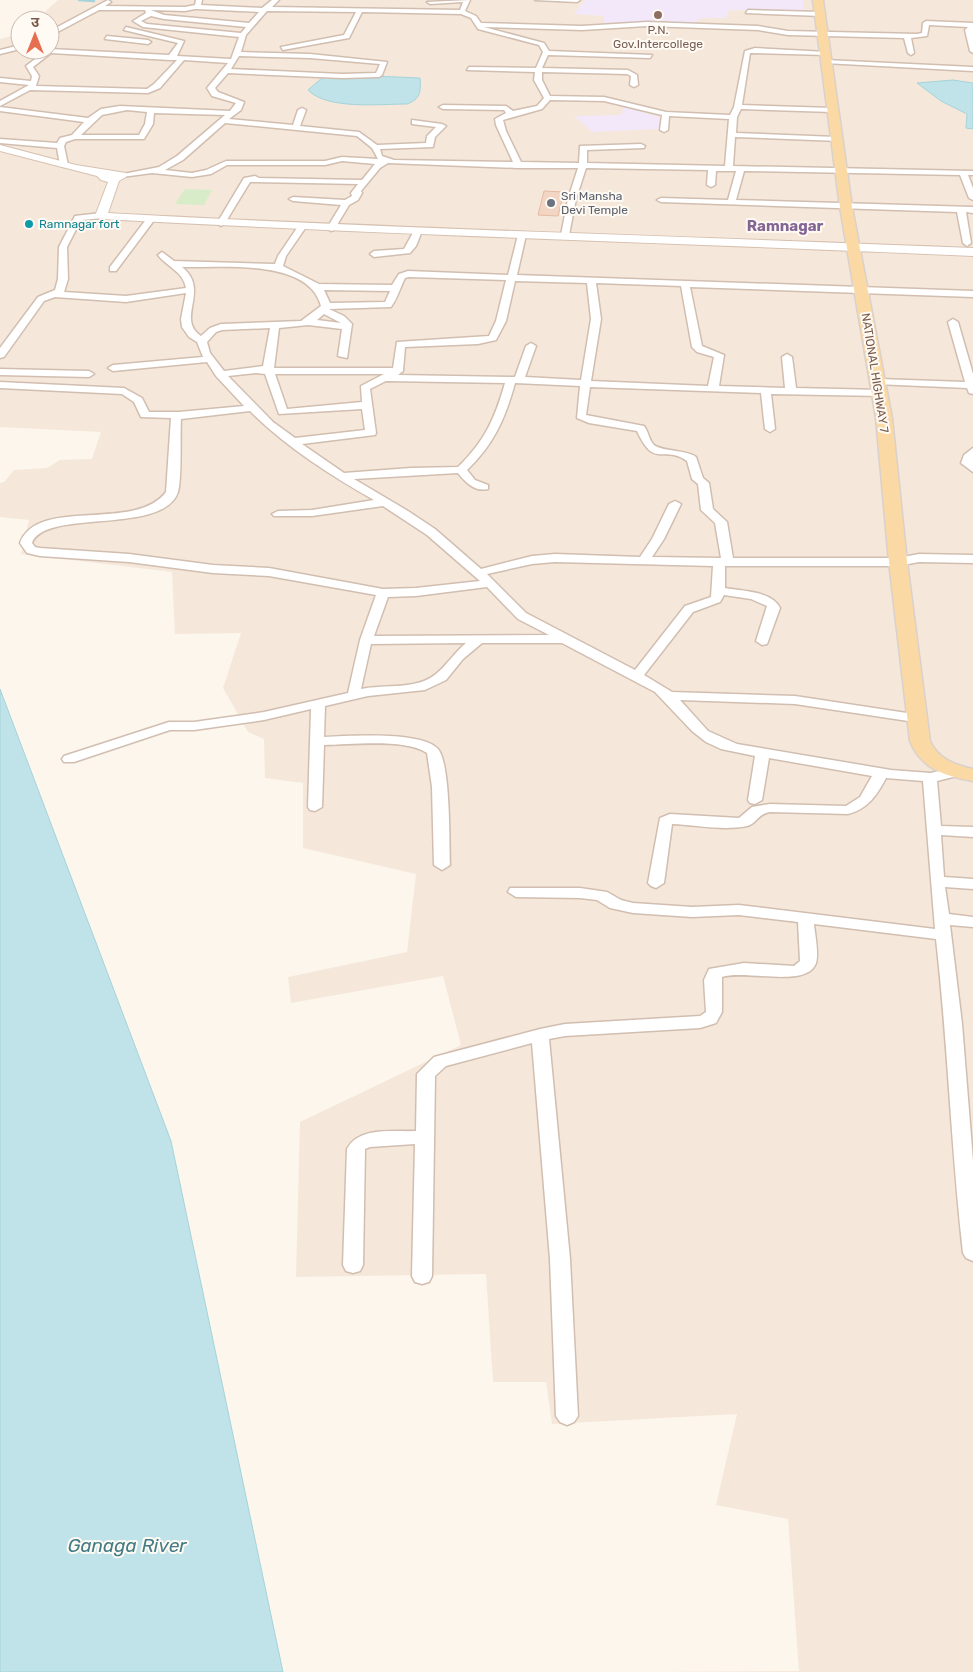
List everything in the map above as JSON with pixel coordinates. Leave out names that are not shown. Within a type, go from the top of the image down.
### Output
[{"type":"main road","name":"NATIONAL HIGHWAY 7","points":[[818,0],[852,247],[880,388],[915,718],[920,741],[925,753],[942,767],[964,774]]},
{"type":"main road","points":[[0,148],[114,176],[101,216],[302,227],[565,235],[852,247],[970,248]]},
{"type":"street","points":[[60,28],[111,0]]},
{"type":"street","points":[[196,7],[199,4],[199,0]]},
{"type":"street","points":[[154,171],[188,154],[238,108],[240,102],[215,94],[211,88],[226,71],[236,55],[243,36],[251,25],[276,0]]},
{"type":"street","points":[[296,10],[306,0]]},
{"type":"street","points":[[419,3],[466,0],[462,12]]},
{"type":"street","points":[[538,0],[577,0]]},
{"type":"street","points":[[380,11],[411,3]]},
{"type":"street","points":[[243,36],[145,26],[136,21],[148,12],[196,7],[264,10],[462,12],[474,17],[542,19]]},
{"type":"street","points":[[99,8],[251,25]]},
{"type":"street","points":[[60,53],[182,59],[236,55],[294,47],[347,37],[360,11]]},
{"type":"street","points":[[748,12],[821,14]]},
{"type":"street","points":[[474,17],[482,29],[542,44],[551,42]]},
{"type":"street","points":[[763,19],[824,33]]},
{"type":"street","points":[[478,25],[560,28],[647,24],[758,28],[788,33],[907,36],[925,35],[926,23],[973,25]]},
{"type":"street","points":[[973,25],[968,30],[973,51]]},
{"type":"street","points":[[126,28],[182,42],[182,45]]},
{"type":"street","points":[[556,35],[560,28]]},
{"type":"street","points":[[907,36],[911,53]]},
{"type":"street","points":[[107,38],[182,45]]},
{"type":"street","points":[[542,44],[546,53],[539,71],[539,83],[548,98]]},
{"type":"street","points":[[170,58],[182,45]]},
{"type":"street","points":[[729,168],[733,117],[738,107],[749,50],[825,58],[973,69]]},
{"type":"street","points":[[546,53],[650,56]]},
{"type":"street","points":[[236,55],[345,59],[384,62],[379,75],[335,74],[345,59]]},
{"type":"street","points":[[0,80],[31,86],[148,91],[157,86],[182,59]]},
{"type":"street","points":[[0,104],[31,86],[36,76],[31,72],[29,66],[37,60]]},
{"type":"street","points":[[469,69],[628,72],[634,75],[634,85]]},
{"type":"street","points":[[226,71],[342,76],[369,75]]},
{"type":"street","points":[[548,98],[604,99],[666,114],[733,117]]},
{"type":"street","points":[[518,166],[515,151],[500,130],[498,122],[501,117],[540,108],[548,98]]},
{"type":"street","points":[[738,107],[832,110]]},
{"type":"street","points":[[75,137],[90,121],[105,111],[137,108],[151,111],[231,113]]},
{"type":"street","points":[[443,108],[506,108],[511,114]]},
{"type":"street","points":[[0,109],[90,121]]},
{"type":"street","points":[[296,127],[302,110]]},
{"type":"street","points":[[60,146],[66,139],[75,137],[140,138],[149,124],[151,111]]},
{"type":"street","points":[[664,130],[666,114]]},
{"type":"street","points":[[222,121],[359,134],[375,147],[379,157],[384,161]]},
{"type":"street","points":[[375,147],[430,145],[431,136],[442,126],[415,122]]},
{"type":"street","points":[[732,135],[836,139]]},
{"type":"street","points":[[0,141],[60,146]]},
{"type":"street","points":[[60,146],[64,165]]},
{"type":"street","points":[[565,235],[572,199],[583,166],[583,148],[641,146]]},
{"type":"street","points":[[114,176],[154,171],[192,175],[208,172],[226,164],[325,163],[342,158],[518,166],[973,173]]},
{"type":"street","points":[[331,228],[346,203],[355,198],[358,193],[355,193],[384,161]]},
{"type":"street","points":[[711,185],[712,168]]},
{"type":"street","points":[[731,203],[740,168]]},
{"type":"street","points":[[963,173],[973,198]]},
{"type":"street","points":[[221,223],[247,180],[258,178]]},
{"type":"street","points":[[247,180],[364,182]]},
{"type":"street","points":[[293,199],[346,203]]},
{"type":"street","points":[[661,200],[973,210]]},
{"type":"street","points":[[960,210],[970,248]]},
{"type":"street","points":[[0,355],[41,299],[59,292],[63,279],[63,247],[78,218],[101,216]]},
{"type":"street","points":[[113,269],[151,220]]},
{"type":"street","points":[[278,267],[282,256],[302,227]]},
{"type":"street","points":[[374,254],[407,251],[412,246],[418,231]]},
{"type":"street","points":[[398,371],[400,344],[478,341],[494,338],[501,321],[522,235]]},
{"type":"street","points":[[162,255],[170,264],[183,271],[189,278],[191,290],[185,314],[191,334],[202,341],[210,359],[220,374],[252,408],[292,442],[342,477],[386,502],[431,532],[490,583],[512,608],[562,639],[637,676],[670,696],[700,732],[712,740],[726,746],[882,772],[930,777],[964,774]]},
{"type":"street","points":[[170,264],[278,267],[319,287],[395,288]]},
{"type":"street","points":[[308,322],[325,308],[388,304],[402,276],[408,274],[973,294]]},
{"type":"street","points":[[590,281],[596,319],[590,360],[584,384],[581,416],[583,418],[640,428],[648,445],[652,448],[679,453],[692,459],[698,479],[703,483],[707,510],[721,522],[724,562],[716,599],[689,609],[637,676]]},
{"type":"street","points":[[685,284],[698,347],[700,350],[719,355],[713,389]]},
{"type":"street","points":[[319,287],[325,296],[325,308]]},
{"type":"street","points":[[55,294],[126,299],[158,293],[191,290]]},
{"type":"street","points":[[325,308],[344,321],[346,327],[343,356]]},
{"type":"street","points":[[202,341],[213,330],[221,327],[308,322],[346,327]]},
{"type":"street","points":[[386,378],[515,380],[791,392],[880,388],[971,388],[953,322]]},
{"type":"street","points":[[264,371],[270,366],[275,325]]},
{"type":"street","points":[[342,477],[411,471],[461,470],[481,451],[497,422],[531,346]]},
{"type":"street","points":[[787,357],[791,392]]},
{"type":"street","points":[[113,368],[210,359]]},
{"type":"street","points":[[220,374],[264,371],[398,371]]},
{"type":"street","points":[[264,371],[283,412],[367,405]]},
{"type":"street","points":[[292,442],[371,433],[365,388],[398,371]]},
{"type":"street","points":[[0,372],[90,374]]},
{"type":"street","points":[[0,385],[124,391],[138,400],[145,415],[179,415],[252,408]]},
{"type":"street","points":[[766,391],[770,429]]},
{"type":"street","points":[[179,415],[176,418],[171,496],[156,506],[139,512],[99,520],[66,521],[42,526],[28,535],[26,543],[31,550],[49,553],[129,558],[213,569],[269,572],[383,592],[416,592],[490,583]]},
{"type":"street","points":[[973,451],[968,458],[968,463],[973,469]]},
{"type":"street","points":[[461,470],[471,482],[484,486]]},
{"type":"street","points":[[278,514],[312,513],[386,502]]},
{"type":"street","points":[[643,561],[658,538],[675,504]]},
{"type":"street","points":[[478,573],[542,559],[898,562],[919,558],[973,559]]},
{"type":"street","points":[[719,591],[754,596],[772,604],[774,608],[762,641]]},
{"type":"street","points":[[354,695],[357,673],[366,640],[383,592]]},
{"type":"street","points":[[366,640],[476,641],[562,639]]},
{"type":"street","points":[[69,759],[169,726],[194,726],[264,716],[318,705],[354,695],[429,684],[441,677],[458,656],[476,641]]},
{"type":"street","points":[[670,696],[796,700],[915,718]]},
{"type":"street","points":[[315,807],[318,705]]},
{"type":"street","points":[[317,741],[402,741],[422,744],[435,752],[439,791],[442,865]]},
{"type":"street","points":[[755,800],[763,752]]},
{"type":"street","points":[[656,883],[665,821],[670,819],[739,823],[746,822],[757,810],[770,808],[848,810],[855,808],[866,800],[882,772]]},
{"type":"street","points":[[930,777],[937,881],[954,1024],[973,1253]]},
{"type":"street","points":[[933,830],[973,832]]},
{"type":"street","points":[[937,881],[973,884]]},
{"type":"street","points":[[516,892],[592,894],[633,908],[692,912],[734,910],[806,918],[943,927],[973,922]]},
{"type":"street","points":[[422,1276],[426,1074],[430,1068],[440,1061],[456,1056],[566,1030],[700,1022],[710,1019],[714,1012],[712,980],[715,973],[723,969],[795,972],[803,969],[808,962],[806,918]]},
{"type":"street","points":[[540,1035],[560,1259],[566,1416]]},
{"type":"street","points":[[353,1265],[356,1149],[359,1144],[367,1140],[426,1137]]},
{"type":"shaded area","name":"Ramnagar","points":[[58,0],[973,0],[973,1672],[660,1672],[799,1671],[788,1519],[716,1505],[737,1414],[552,1424],[546,1382],[493,1382],[486,1274],[296,1277],[300,1122],[461,1045],[443,976],[291,1003],[288,977],[407,952],[416,874],[303,848],[303,783],[265,778],[264,739],[248,732],[223,688],[241,633],[175,634],[172,572],[21,554],[29,520],[0,517],[0,483],[4,482],[14,470],[47,468],[60,460],[92,459],[101,432],[0,427],[0,39],[10,36],[10,60],[60,60],[60,10],[47,10]]},
{"type":"shaded area","name":"P.N. Gov.Intercollege","points":[[585,0],[803,0],[804,11],[729,10],[726,18],[701,18],[693,24],[604,28],[604,16],[574,14]]},
{"type":"shaded area","points":[[624,107],[663,118],[659,129],[592,132],[574,116],[621,115]]},
{"type":"green space","points":[[185,189],[212,190],[204,205],[175,204]]},
{"type":"water","points":[[348,75],[420,78],[420,91],[415,100],[407,104],[369,105],[328,101],[308,90],[322,78]]},
{"type":"water","points":[[953,80],[973,83],[973,129],[966,128],[967,114],[941,101],[917,83]]},
{"type":"water","name":"Ganaga River","points":[[0,689],[171,1141],[283,1672],[0,1672]]},
{"type":"building","name":"Sri Mansha Devi Temple","points":[[544,191],[564,192],[558,216],[538,215]]},
{"type":"waterway","name":"Ramnagar","points":[[79,0],[94,1]]},
{"type":"place","name":"P.N. Gov.Intercollege","points":[[658,15]]},
{"type":"place","name":"Sri Mansha Devi Temple","points":[[551,203]]},
{"type":"place","name":"Ramnagar fort","points":[[29,224]]},
{"type":"district","name":"Ramnagar","points":[[785,226]]}]
